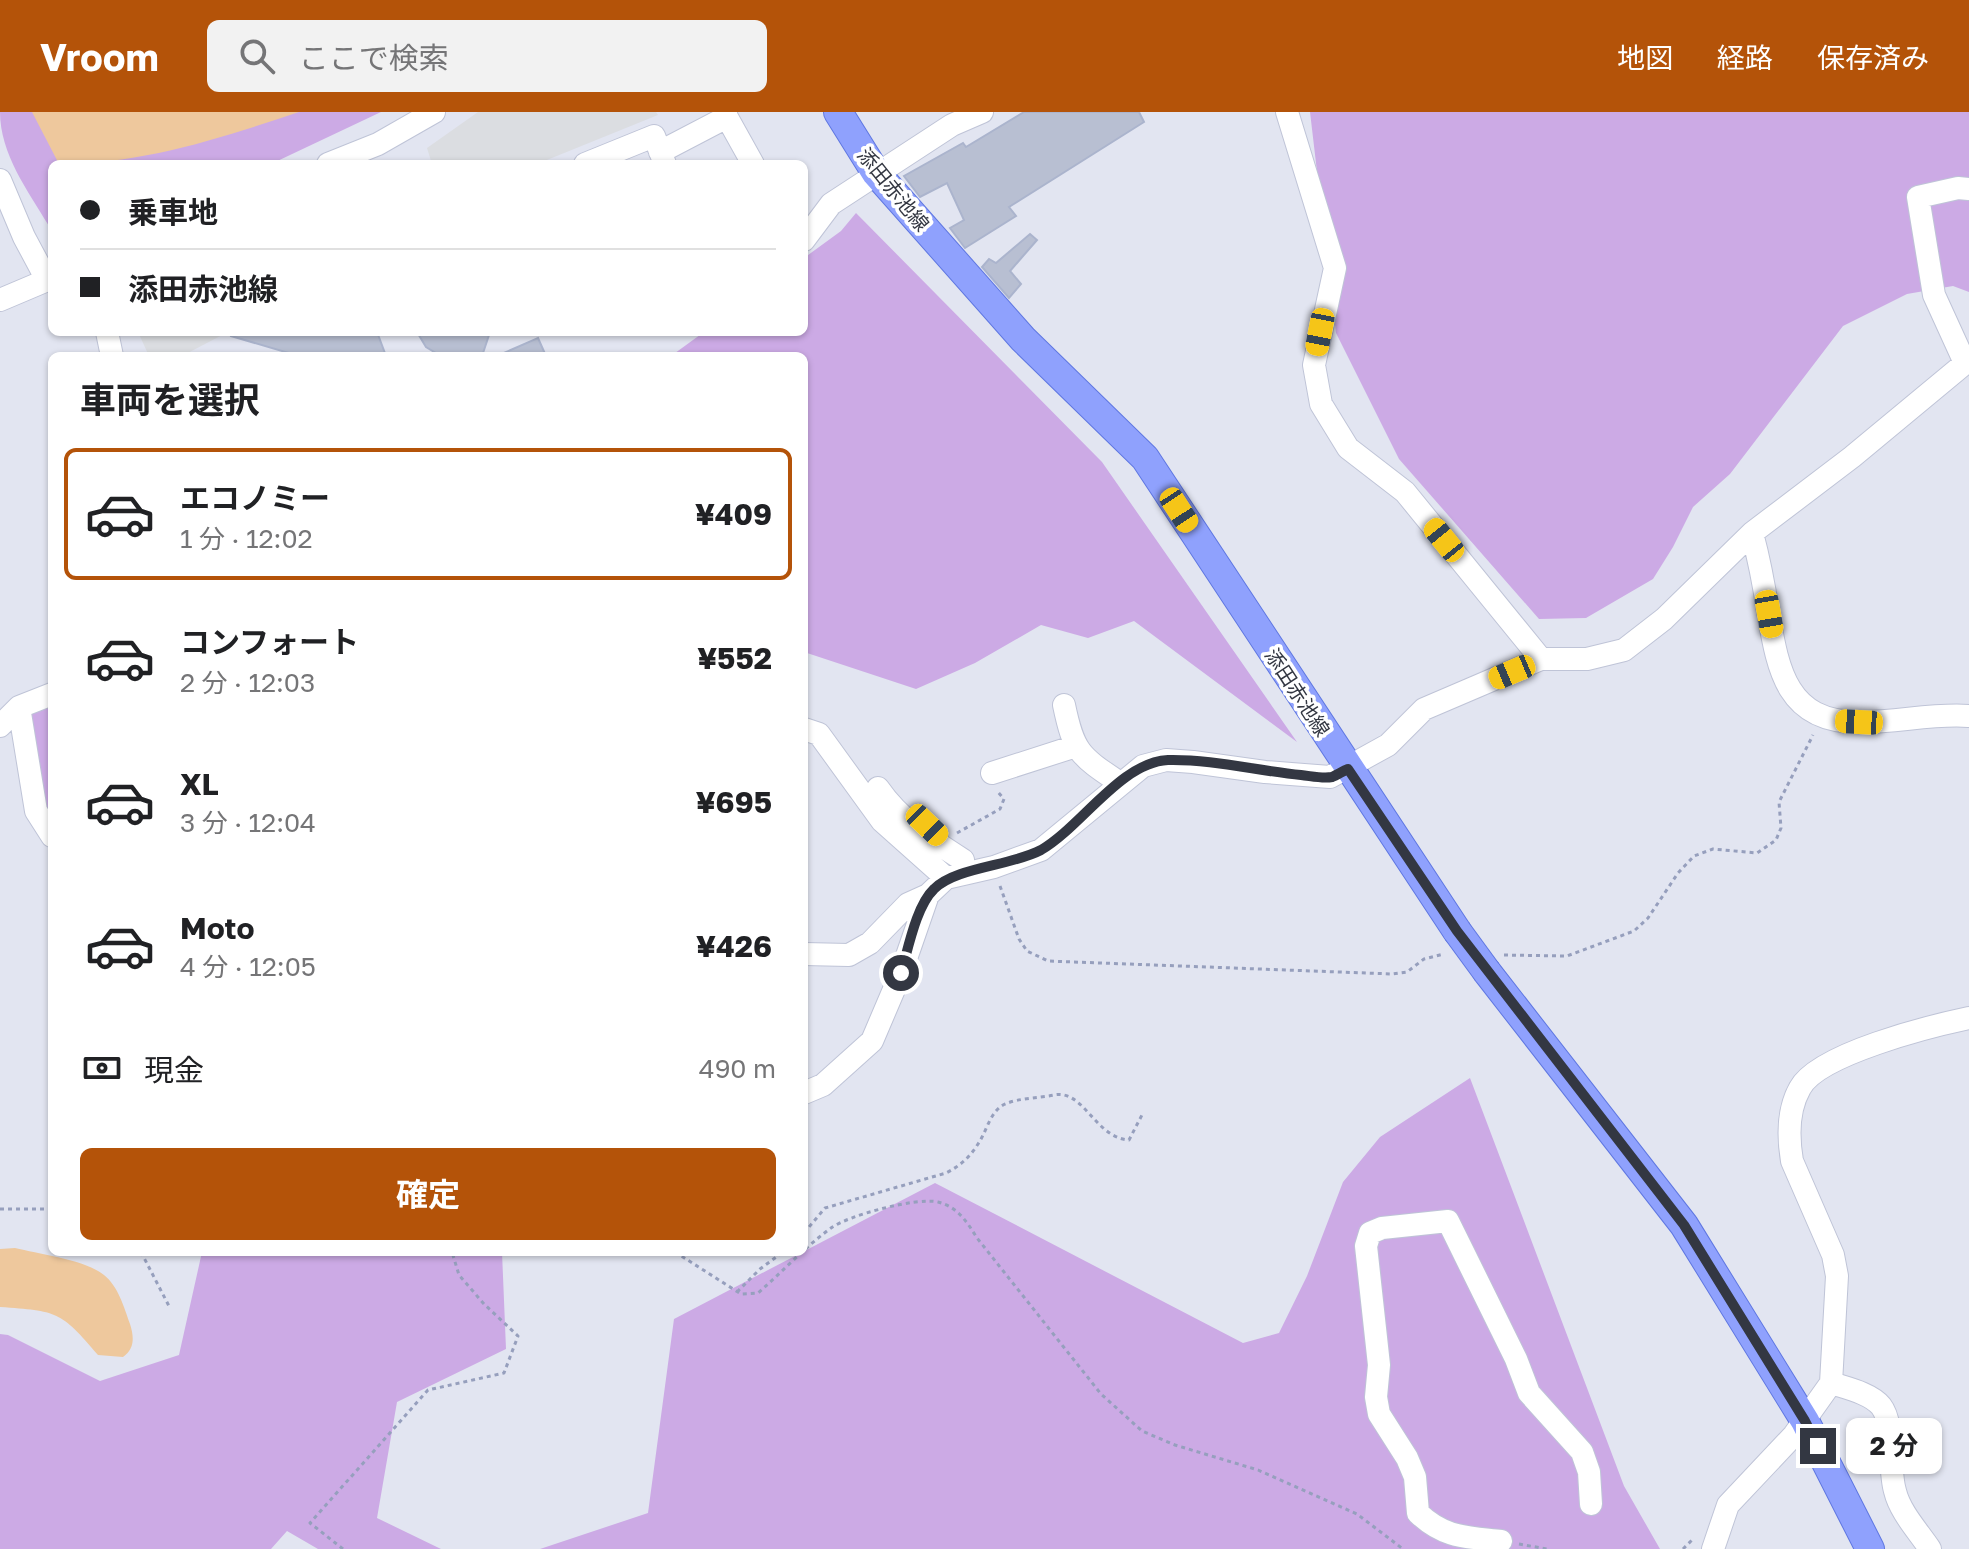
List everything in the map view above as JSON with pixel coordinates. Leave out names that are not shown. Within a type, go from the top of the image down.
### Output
[{"type":"main road","name":"添田赤池線","points":[[838,112],[876,173],[1023,339],[1145,458],[1457,931],[1684,1225],[1805,1421],[1870,1549]]},
{"type":"street","points":[[338,160],[378,144],[434,112]]},
{"type":"street","points":[[808,235],[831,204],[952,125],[982,112]]},
{"type":"street","points":[[1287,112],[1335,268],[1314,365],[1321,404],[1348,448],[1405,492],[1541,659]]},
{"type":"street","points":[[595,160],[654,136],[662,158],[726,114],[751,160]]},
{"type":"street","points":[[0,180],[24,237],[48,277]]},
{"type":"street","points":[[808,954],[849,955],[870,943],[908,904],[928,895],[946,878],[970,865],[1041,850],[1143,766],[1166,760],[1330,777],[1388,745],[1424,709],[1541,659],[1587,659],[1624,650],[1664,619],[1752,533],[1852,457],[1967,361],[1934,295],[1918,197],[1958,188],[1969,189]]},
{"type":"street","points":[[0,300],[48,279]]},
{"type":"street","points":[[1752,533],[1777,663],[1788,689],[1806,708],[1831,721],[1969,716]]},
{"type":"street","points":[[0,726],[19,707],[48,696]]},
{"type":"street","points":[[1064,705],[1076,746],[1100,770],[1120,783]]},
{"type":"street","points":[[19,707],[36,811],[48,830]]},
{"type":"street","points":[[808,730],[819,734],[882,821],[946,878]]},
{"type":"street","points":[[992,773],[1076,746]]},
{"type":"street","points":[[878,788],[892,808],[927,837],[970,865]]},
{"type":"street","points":[[935,832],[970,865]]},
{"type":"street","points":[[808,1091],[823,1085],[872,1041],[901,973],[928,895]]},
{"type":"street","points":[[1713,1549],[1728,1505],[1805,1421],[1831,1383],[1837,1276],[1833,1255],[1792,1161],[1790,1145],[1792,1110],[1801,1086],[1813,1074],[1869,1045],[1969,1018]]},
{"type":"street","points":[[1501,1541],[1452,1535],[1434,1528],[1418,1513],[1415,1477],[1407,1458],[1379,1414],[1376,1397],[1379,1365],[1366,1246],[1370,1233],[1382,1228],[1448,1221],[1516,1359],[1529,1393],[1582,1452],[1589,1472],[1591,1504]]},
{"type":"street","points":[[1831,1383],[1862,1394],[1881,1407],[1888,1427],[1895,1494],[1930,1549]]},
{"type":"path","points":[[935,832],[1000,809],[1004,799],[992,783],[992,773]]},
{"type":"path","points":[[808,1228],[825,1208],[960,1166],[978,1145],[993,1114],[1005,1104],[1063,1093],[1073,1097],[1101,1128],[1120,1139],[1129,1140],[1143,1113]]},
{"type":"path","points":[[808,1249],[833,1227],[849,1219],[917,1201],[937,1202],[962,1214],[977,1238],[1101,1394],[1142,1431],[1175,1445],[1258,1470],[1357,1514],[1403,1549]]},
{"type":"path","points":[[0,1209],[48,1209]]},
{"type":"path","points":[[143,1256],[170,1308]]},
{"type":"path","points":[[343,1549],[310,1523],[428,1390],[504,1373],[518,1336],[459,1275],[453,1256]]},
{"type":"path","points":[[681,1256],[741,1294],[758,1293],[800,1256]]},
{"type":"path","points":[[737,1292],[778,1256]]},
{"type":"shaded area","points":[[0,112],[381,112],[279,160],[48,160],[48,224],[24,186],[1,128]]},
{"type":"shaded area","points":[[32,112],[299,112],[211,140],[121,160],[57,160]]},
{"type":"shaded area","points":[[478,112],[656,112],[658,115],[547,160],[431,160],[427,148]]},
{"type":"shaded area","points":[[1310,112],[1969,112],[1969,292],[1953,286],[1907,294],[1843,326],[1730,474],[1693,507],[1653,579],[1586,618],[1539,619],[1399,459],[1336,333]]},
{"type":"shaded area","points":[[856,213],[1102,462],[1297,742],[1134,621],[1088,638],[1041,625],[975,663],[916,689],[808,653],[808,352],[676,352],[698,336],[808,336],[808,255],[841,231]]},
{"type":"shaded area","points":[[140,336],[220,336],[190,352],[147,352]]},
{"type":"shaded area","points":[[48,696],[48,820],[19,707]]},
{"type":"shaded area","points":[[1470,1078],[1624,1486],[1660,1549],[540,1549],[648,1513],[674,1319],[795,1256],[808,1256],[808,1249],[935,1183],[1243,1343],[1279,1333],[1307,1276],[1343,1182],[1380,1137]]},
{"type":"shaded area","points":[[15,1248],[62,1258],[86,1265],[104,1275],[120,1297],[131,1329],[132,1342],[127,1354],[123,1357],[98,1355],[66,1322],[46,1312],[0,1307],[0,1249]]},
{"type":"shaded area","points":[[201,1256],[502,1256],[506,1349],[397,1402],[377,1518],[441,1549],[318,1549],[287,1531],[271,1549],[0,1549],[0,1334],[8,1335],[100,1381],[179,1355]]},
{"type":"building","points":[[1024,112],[1139,112],[1144,122],[1009,207],[1016,216],[965,248],[950,228],[964,220],[947,183],[920,197],[904,176],[963,143],[966,147]]},
{"type":"building","points":[[1030,234],[1037,240],[1010,271],[1021,284],[1009,298],[982,267],[989,259],[996,263]]},
{"type":"building","points":[[231,336],[378,336],[384,352],[285,352]]},
{"type":"building","points":[[419,336],[489,336],[483,352],[434,352],[426,347]]},
{"type":"building","points":[[538,338],[544,352],[506,352]]},
{"type":"route","points":[[901,973],[919,916],[928,895],[936,886],[946,878],[994,867],[1041,850],[1143,766],[1166,760],[1330,777],[1348,769],[1487,972],[1684,1225],[1818,1446]]}]
